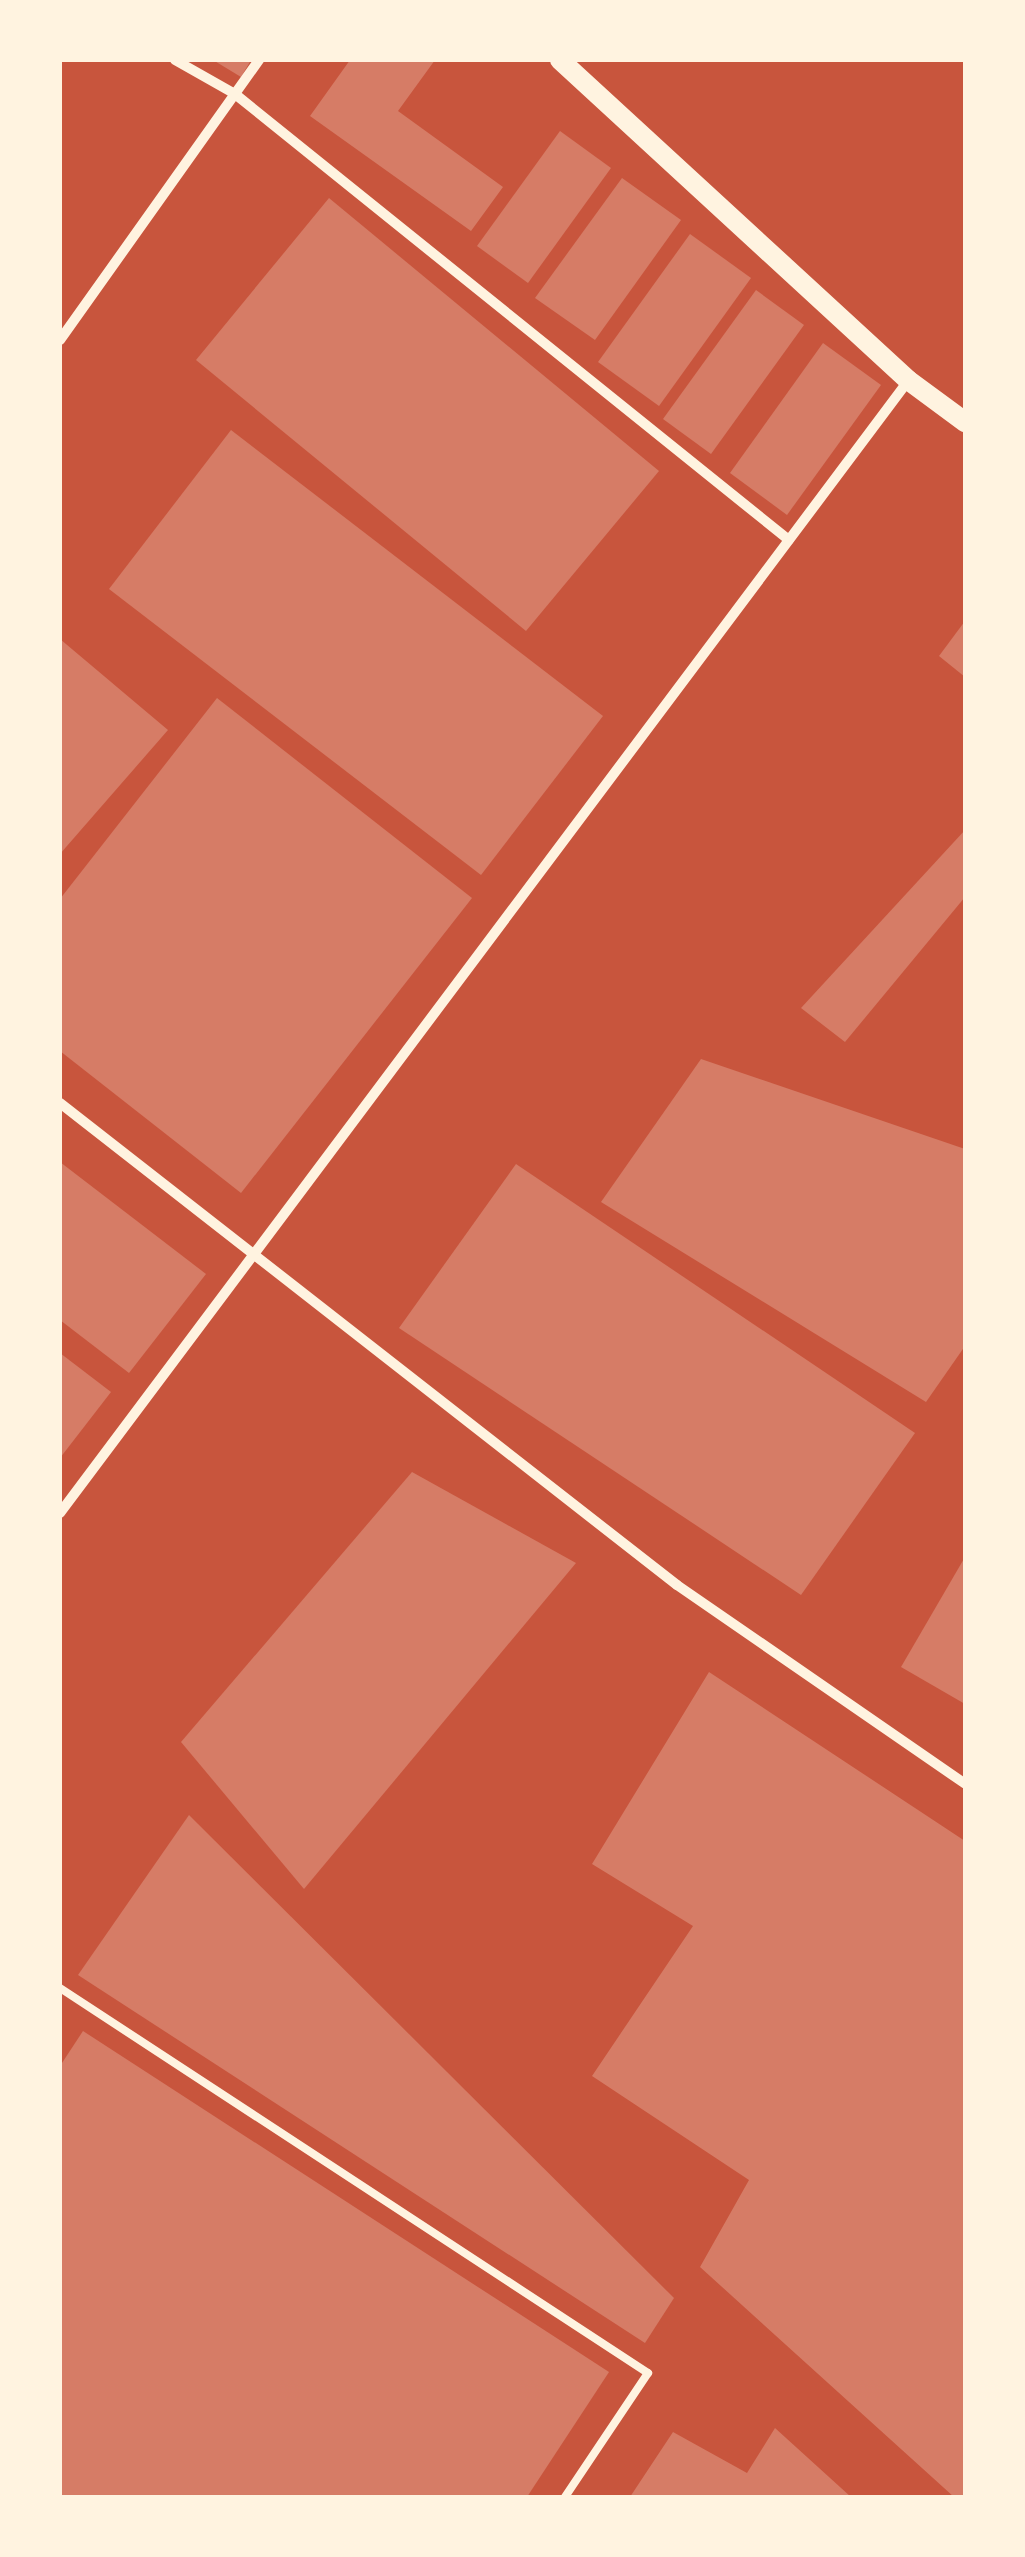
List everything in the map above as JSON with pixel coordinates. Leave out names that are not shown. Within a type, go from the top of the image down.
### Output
[{"type":"main road","points":[[560,60],[908,380],[965,422]]},
{"type":"street","points":[[175,60],[234,94],[788,540]]},
{"type":"street","points":[[60,340],[258,60]]},
{"type":"street","points":[[60,1513],[908,380]]},
{"type":"street","points":[[60,1103],[677,1585],[965,1784]]},
{"type":"lane","points":[[60,1988],[648,2373],[565,2497]]},
{"type":"building","points":[[213,60],[251,60],[241,77]]},
{"type":"building","points":[[350,60],[435,60],[398,111],[503,187],[471,231],[310,116]]},
{"type":"building","points":[[560,131],[611,168],[528,283],[477,246]]},
{"type":"building","points":[[622,178],[681,220],[595,340],[535,298]]},
{"type":"building","points":[[329,198],[659,471],[526,631],[196,360]]},
{"type":"building","points":[[690,234],[751,278],[659,406],[598,362]]},
{"type":"building","points":[[756,290],[804,325],[711,454],[663,419]]},
{"type":"building","points":[[823,343],[881,385],[787,515],[730,473]]},
{"type":"building","points":[[231,430],[603,716],[481,875],[109,589]]},
{"type":"building","points":[[965,621],[965,677],[939,656]]},
{"type":"building","points":[[60,639],[168,730],[60,854]]},
{"type":"building","points":[[217,698],[472,898],[241,1193],[60,1051],[60,899]]},
{"type":"building","points":[[965,830],[965,897],[845,1042],[801,1008]]},
{"type":"building","points":[[701,1059],[965,1149],[965,1346],[926,1402],[601,1202]]},
{"type":"building","points":[[60,1162],[206,1274],[129,1373],[60,1320]]},
{"type":"building","points":[[516,1164],[915,1433],[801,1595],[399,1328]]},
{"type":"building","points":[[60,1353],[111,1392],[60,1458]]},
{"type":"building","points":[[412,1472],[576,1563],[304,1889],[181,1742]]},
{"type":"building","points":[[965,1557],[965,1704],[901,1667]]},
{"type":"building","points":[[709,1672],[965,1841],[965,2497],[954,2497],[700,2267],[749,2180],[592,2076],[693,1926],[592,1864]]},
{"type":"building","points":[[189,1815],[674,2298],[645,2343],[78,1975]]},
{"type":"building","points":[[83,2031],[609,2372],[527,2497],[60,2497],[60,2066]]},
{"type":"building","points":[[775,2428],[851,2497],[630,2497],[673,2432],[747,2473]]}]
